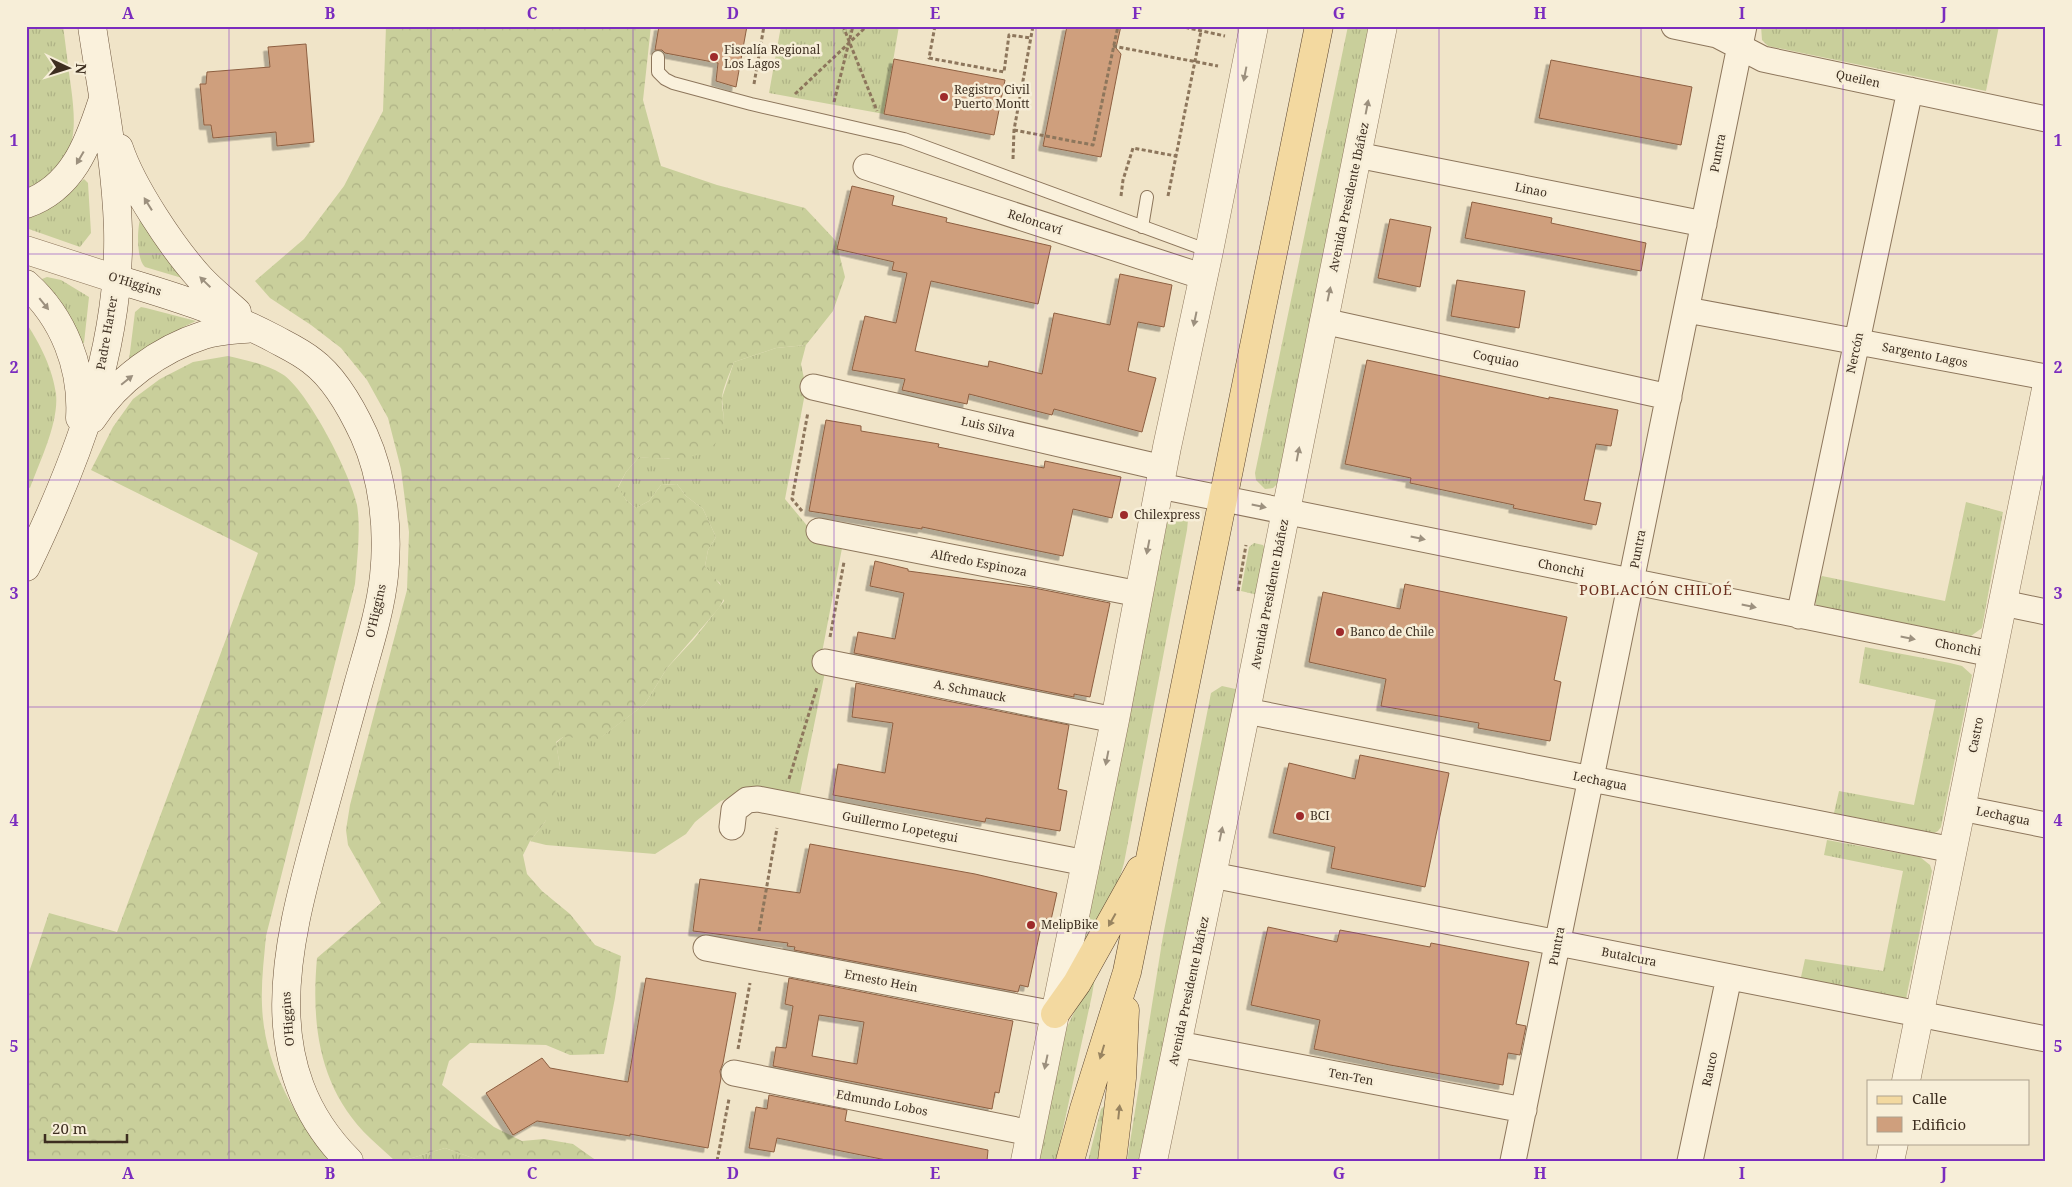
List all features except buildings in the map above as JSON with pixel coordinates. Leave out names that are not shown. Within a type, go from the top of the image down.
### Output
[{"type":"main road","points":[[1070,1161],[1084,1108],[1127,972],[1320,26]]},
{"type":"main road","points":[[1055,1014],[1077,983],[1152,846]]},
{"type":"main road","points":[[1112,1161],[1122,1078],[1127,972]]},
{"type":"street","name":"Padre Harter","points":[[26,567],[62,490],[95,396],[104,357],[116,279],[118,230],[115,178],[92,26]]},
{"type":"street","name":"Avenida Presidente Ibáñez","points":[[1153,1161],[1246,711],[1383,26]]},
{"type":"street","name":"Queilen","points":[[1674,26],[1717,35],[1742,36],[1763,59],[2046,119]]},
{"type":"street","points":[[1025,1161],[1115,720],[1162,477],[1204,278],[1244,32]]},
{"type":"street","name":"Puntra","points":[[1513,1161],[1742,36]]},
{"type":"street","name":"Nercón","points":[[1799,616],[1910,90]]},
{"type":"street","points":[[26,204],[52,190],[62,182],[74,167],[94,128],[103,99]]},
{"type":"street","points":[[103,99],[129,172],[174,246],[200,278],[253,328]]},
{"type":"street","name":"Linao","points":[[1357,155],[1704,224]]},
{"type":"street","name":"Reloncaví","points":[[866,166],[1204,278]]},
{"type":"street","name":"O'Higgins","points":[[26,250],[202,305],[253,328],[299,352],[314,362],[328,377],[357,420],[372,452],[381,491],[386,549],[384,576],[378,608],[294,923],[287,969],[285,1003],[290,1049],[297,1078],[318,1122],[338,1150],[349,1161]]},
{"type":"street","points":[[26,284],[47,306],[75,360],[79,382],[78,447]]},
{"type":"street","name":"Sargento Lagos","points":[[1687,310],[1857,342],[2046,388]]},
{"type":"street","name":"Coquiao","points":[[1323,321],[1668,397]]},
{"type":"street","points":[[78,447],[90,422],[111,394],[145,365],[166,351],[204,335],[253,328]]},
{"type":"street","name":"Luis Silva","points":[[813,386],[1162,477]]},
{"type":"street","name":"Castro","points":[[1906,1080],[2046,388]]},
{"type":"street","name":"Chonchi","points":[[1162,477],[1223,498],[1286,512],[1992,654]]},
{"type":"street","name":"Alfredo Espinoza","points":[[819,531],[1139,594]]},
{"type":"street","points":[[2002,603],[2046,612]]},
{"type":"street","name":"A. Schmauck","points":[[825,662],[1115,720]]},
{"type":"street","name":"Lechagua","points":[[1246,711],[1953,850]]},
{"type":"street","name":"Guillermo Lopetegui","points":[[732,827],[734,810],[747,800],[758,799],[1086,864]]},
{"type":"street","name":"Lechagua","points":[[1961,808],[2046,825]]},
{"type":"street","name":"Butalcura","points":[[1212,875],[2046,1040]]},
{"type":"street","name":"Ernesto Hein","points":[[706,948],[1055,1014]]},
{"type":"street","name":"Rauco","points":[[1690,1161],[1730,977]]},
{"type":"street","name":"Ten-Ten","points":[[1178,1044],[1524,1110]]},
{"type":"street","name":"Edmundo Lobos","points":[[734,1073],[1031,1133]]},
{"type":"street","points":[[1890,1161],[1894,1144]]},
{"type":"lane","points":[[658,57],[658,72],[665,79],[751,104],[887,135],[931,148],[1209,251]]},
{"type":"lane","points":[[1142,227],[1147,197]]},
{"type":"path","points":[[751,104],[764,26]]},
{"type":"path","points":[[843,26],[887,135]]},
{"type":"path","points":[[829,122],[853,26]]},
{"type":"path","points":[[778,110],[867,26]]},
{"type":"path","points":[[934,26],[929,58],[1004,72],[1009,35],[1031,38]]},
{"type":"path","points":[[1012,179],[1014,130],[1034,26]]},
{"type":"path","points":[[1014,130],[1093,146],[1118,26]]},
{"type":"path","points":[[1179,26],[1201,31],[1244,32]]},
{"type":"path","points":[[1161,234],[1201,31]]},
{"type":"path","points":[[1113,46],[1219,66]]},
{"type":"path","points":[[1123,180],[1133,148],[1176,156]]},
{"type":"path","points":[[813,386],[792,499],[819,531]]},
{"type":"path","points":[[782,804],[825,662],[849,537]]},
{"type":"path","points":[[1238,591],[1246,545]]},
{"type":"green space","points":[[26,26],[63,26],[74,122],[70,148],[64,159],[55,170],[26,190]]},
{"type":"green space","points":[[386,26],[651,26],[643,100],[661,166],[717,185],[805,208],[836,241],[845,277],[833,311],[806,345],[776,348],[734,362],[723,394],[724,421],[720,435],[713,446],[703,453],[679,459],[639,457],[626,472],[618,487],[626,500],[636,508],[649,501],[661,485],[677,484],[686,496],[703,509],[716,537],[708,550],[705,566],[727,593],[719,608],[667,668],[645,704],[599,739],[563,737],[556,742],[560,767],[553,804],[545,822],[530,841],[523,855],[527,874],[542,891],[570,914],[595,945],[621,956],[604,1054],[570,1055],[546,1045],[470,1043],[449,1061],[442,1085],[494,1127],[522,1141],[544,1139],[573,1144],[597,1161],[481,1161],[445,1148],[402,1161],[395,1161],[370,1138],[339,1099],[322,1055],[316,1008],[317,958],[381,903],[348,845],[346,830],[350,805],[407,590],[409,532],[401,469],[388,418],[367,380],[341,348],[311,325],[270,298],[255,281],[304,239],[344,186],[383,111]]},
{"type":"green space","points":[[781,26],[899,26],[884,114],[769,93]]},
{"type":"green space","points":[[1348,26],[1375,26],[1278,483],[1273,488],[1265,489],[1256,480],[1255,473]]},
{"type":"green space","points":[[1761,26],[1999,26],[1986,91],[1768,46],[1762,40]]},
{"type":"green space","points":[[84,179],[88,183],[91,233],[80,247],[26,228],[26,219],[50,208]]},
{"type":"green space","points":[[141,216],[182,278],[145,267],[142,263],[138,243]]},
{"type":"green space","points":[[47,277],[61,280],[89,297],[84,343],[81,344],[67,311],[42,279]]},
{"type":"green space","points":[[141,307],[196,321],[167,335],[129,360],[135,312]]},
{"type":"green space","points":[[26,323],[45,357],[56,394],[55,417],[52,429],[30,488],[26,486]]},
{"type":"green space","points":[[806,345],[801,364],[806,388],[785,499],[814,534],[843,543],[820,663],[825,672],[799,798],[750,790],[721,801],[695,822],[686,834],[655,854],[546,845],[530,841],[545,822],[560,767],[556,743],[563,737],[601,737],[645,704],[667,668],[694,639],[724,601],[720,583],[705,566],[708,550],[716,537],[703,509],[686,496],[677,484],[661,485],[649,501],[636,508],[626,500],[618,488],[626,472],[639,457],[669,459],[724,422],[722,398],[734,362],[776,348]]},
{"type":"green space","points":[[228,356],[269,368],[282,374],[292,383],[327,434],[346,474],[357,505],[359,534],[355,584],[266,936],[262,988],[264,1027],[275,1069],[293,1108],[331,1161],[26,1161],[26,981],[49,913],[117,932],[258,553],[91,470],[113,427],[133,399],[160,379],[193,362]]},
{"type":"green space","points":[[1966,502],[2003,512],[1982,628],[1971,636],[1817,606],[1814,591],[1822,576],[1945,601]]},
{"type":"green space","points":[[1171,514],[1188,520],[1187,530],[1124,863],[1114,897],[1080,963],[1168,518]]},
{"type":"green space","points":[[1254,543],[1263,545],[1267,552],[1258,595],[1241,591],[1249,547]]},
{"type":"green space","points":[[1865,647],[1962,666],[1972,675],[1941,827],[1934,833],[1834,813],[1839,791],[1914,805],[1936,700],[1859,683]]},
{"type":"green space","points":[[1222,686],[1240,690],[1144,1161],[1127,1161],[1163,936],[1211,693]]},
{"type":"green space","points":[[1827,840],[1920,857],[1930,865],[1932,871],[1906,999],[1799,986],[1805,959],[1883,971],[1903,871],[1824,855]]},
{"type":"green space","points":[[1093,980],[1092,995],[1056,1161],[1038,1161],[1066,1029],[1089,982]]},
{"type":"green space","points":[[1104,1106],[1099,1161],[1088,1161],[1101,1109]]},
{"type":"green space","points":[[445,1148],[481,1161],[402,1161]]},
{"type":"place","name":"Fiscalía Regional Los Lagos","points":[[714,57]]},
{"type":"place","name":"Registro Civil Puerto Montt","points":[[944,97]]},
{"type":"place","name":"Chilexpress","points":[[1124,515]]},
{"type":"place","name":"Banco de Chile","points":[[1340,632]]},
{"type":"place","name":"BCI","points":[[1300,816]]},
{"type":"place","name":"MelipBike","points":[[1031,925]]},
{"type":"district","name":"POBLACIÓN CHILOÉ","points":[[1656,590]]}]
